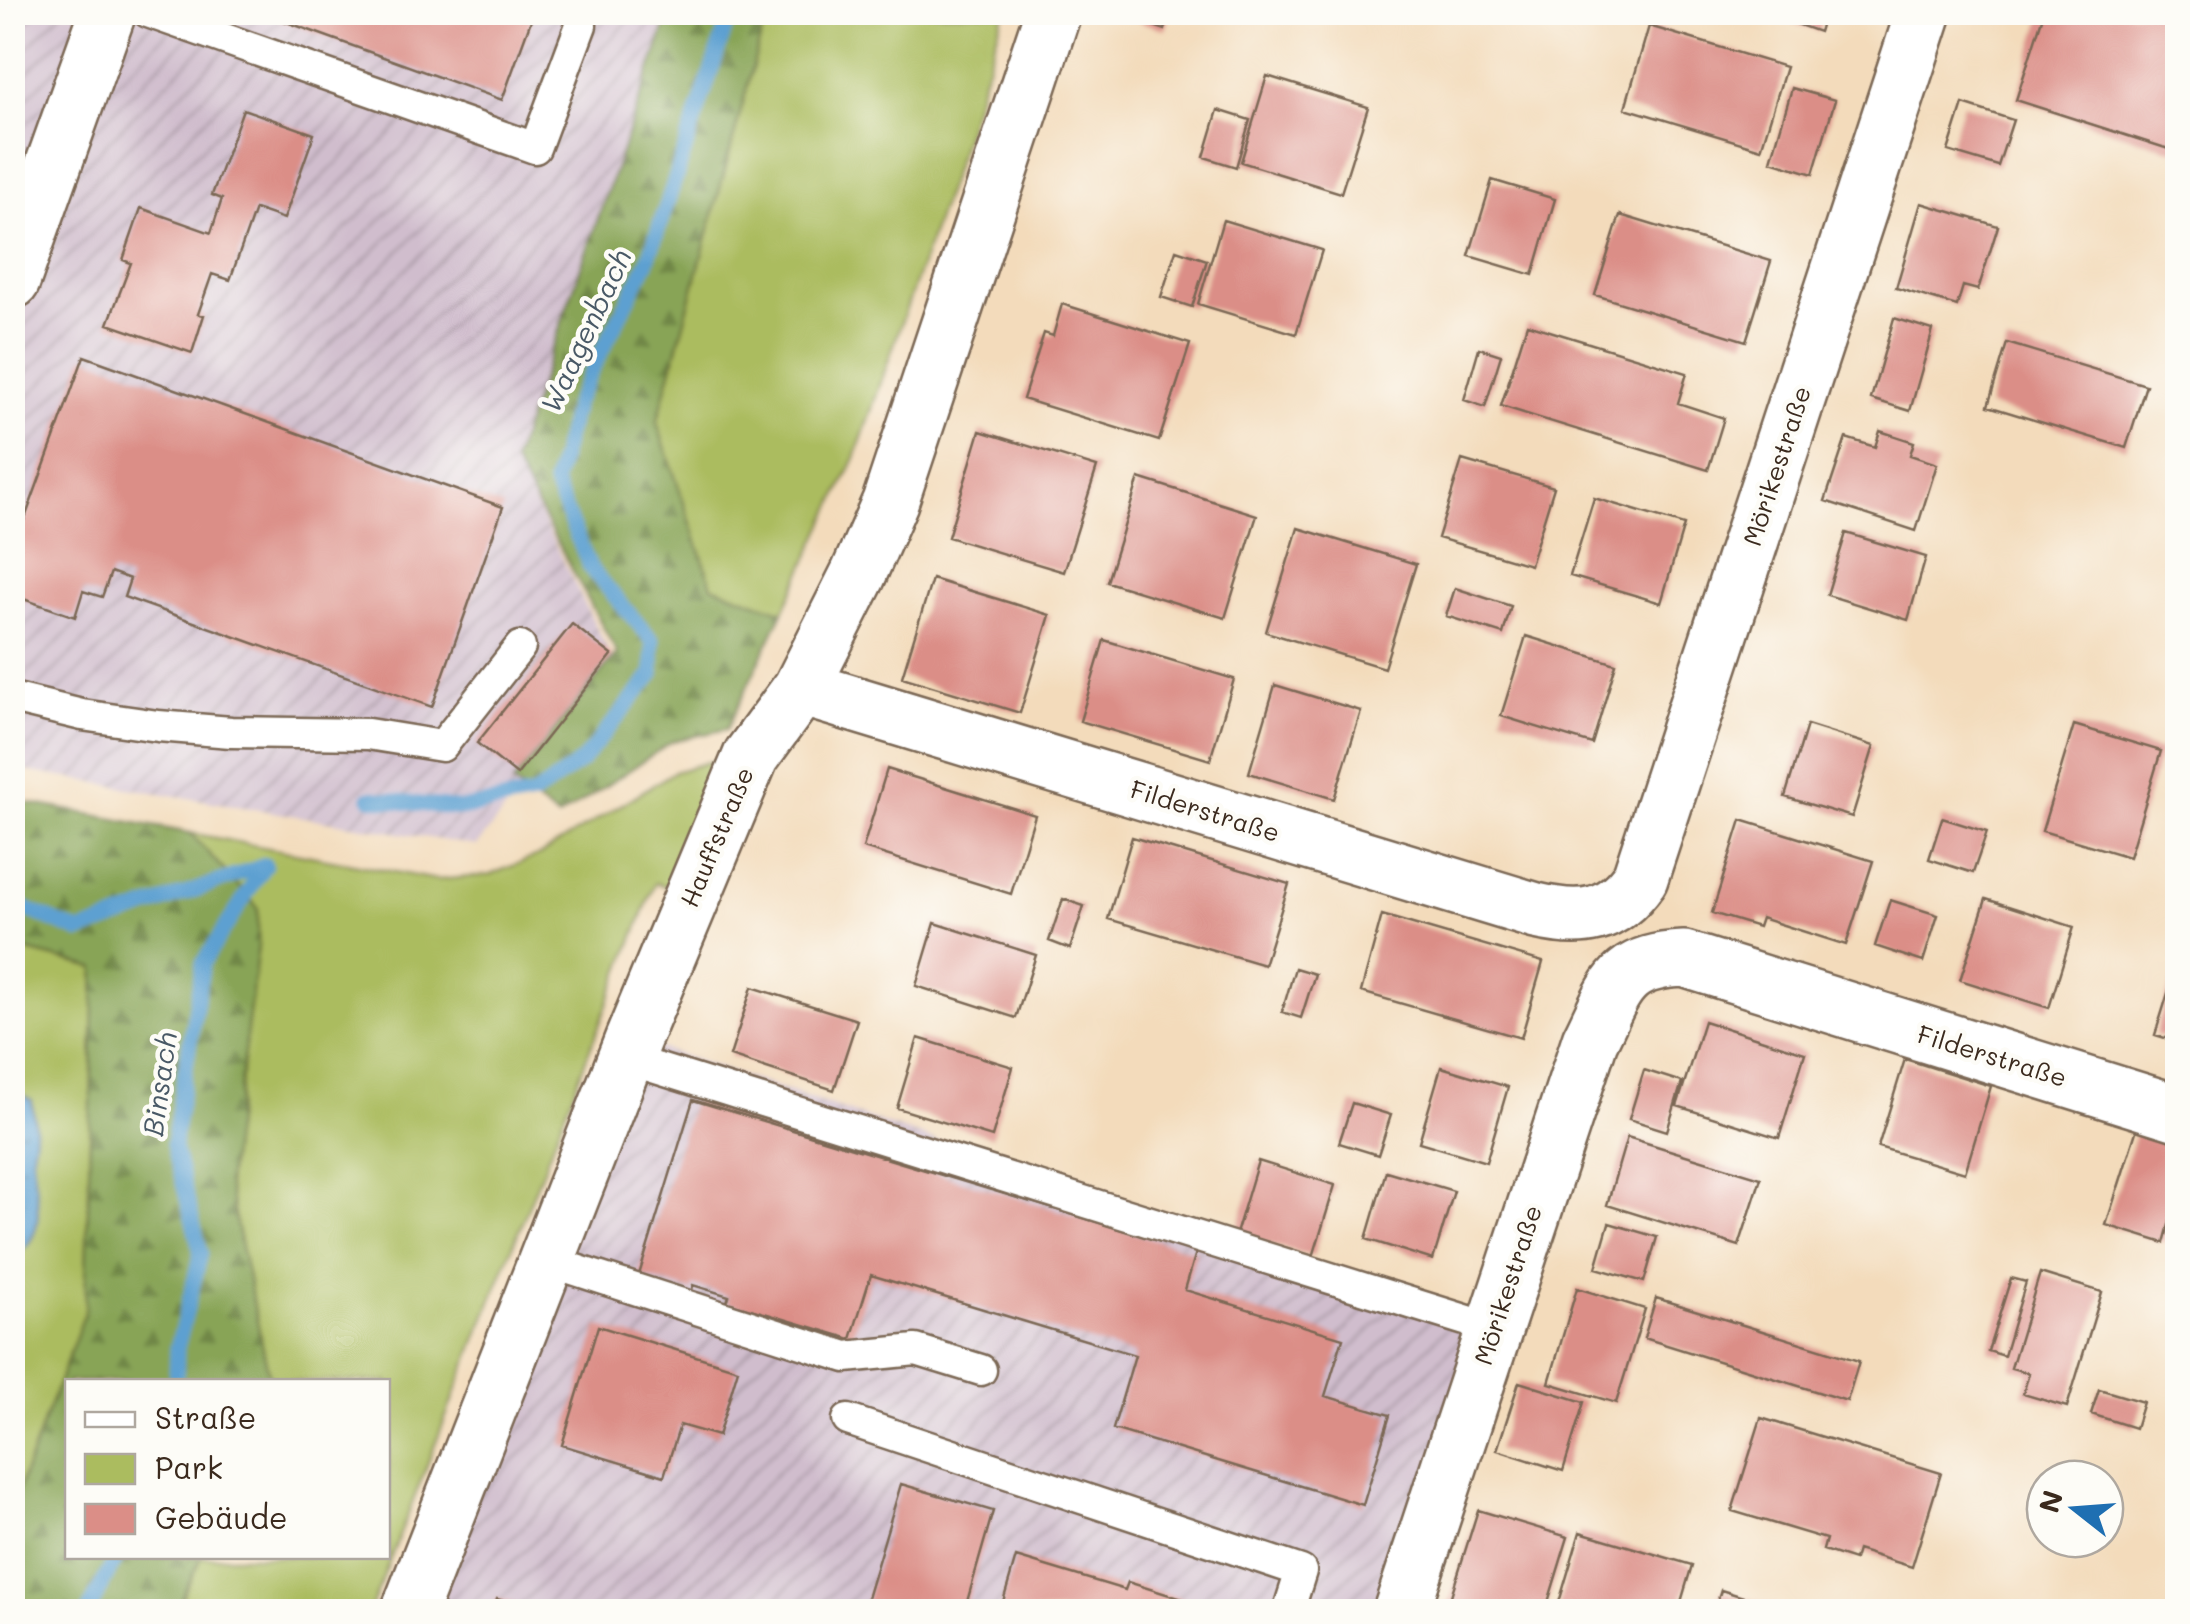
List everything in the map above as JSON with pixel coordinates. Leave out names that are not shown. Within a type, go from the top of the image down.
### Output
[{"type":"street","points":[[12,282],[108,12]]},
{"type":"street","name":"Hauffstraße","points":[[408,1612],[751,756],[801,688],[890,502],[1053,12]]},
{"type":"street","name":"Mörikestraße","points":[[1611,907],[1626,897],[1644,866],[1924,12]]},
{"type":"street","name":"Filderstraße","points":[[801,688],[1536,911],[1561,917],[1588,917],[1611,907]]},
{"type":"street","name":"Filderstraße","points":[[1634,969],[1653,960],[1684,959],[2178,1113]]},
{"type":"street","name":"Mörikestraße","points":[[1401,1612],[1590,1040],[1617,985],[1634,969]]},
{"type":"lane","points":[[148,12],[536,148],[581,25]]},
{"type":"lane","points":[[12,698],[82,715],[158,726],[231,732],[368,734],[442,746],[520,647]]},
{"type":"lane","points":[[628,1058],[1494,1329]]},
{"type":"lane","points":[[548,1261],[846,1357],[916,1350],[981,1370]]},
{"type":"lane","points":[[848,1420],[1301,1571],[1288,1612]]},
{"type":"shaded area","points":[[12,13],[670,13],[513,461],[616,666],[477,846],[13,769]]},
{"type":"shaded area","points":[[633,1039],[1494,1329],[1401,1611],[409,1612]]},
{"type":"green space","points":[[670,13],[767,13],[657,423],[712,586],[783,612],[727,729],[673,741],[558,818],[513,783],[617,653],[513,461]]},
{"type":"green space","points":[[767,13],[1004,13],[855,458],[783,612],[712,587],[657,423]]},
{"type":"green space","points":[[708,762],[730,764],[676,889],[655,883],[370,1611],[175,1612],[200,1559],[390,1559],[390,1379],[270,1379],[227,1182],[258,946],[258,908],[190,833],[437,880],[490,875],[540,855],[674,772]]},
{"type":"green space","points":[[13,800],[190,833],[258,908],[258,946],[227,1182],[270,1379],[65,1379],[65,1559],[200,1559],[175,1611],[13,1611],[13,1503],[85,1313],[95,968],[13,947]]},
{"type":"green space","points":[[13,947],[95,968],[85,1313],[13,1503]]},
{"type":"water","points":[[13,1088],[32,1101],[32,1157],[38,1212],[33,1236],[13,1257]]},
{"type":"building","points":[[259,12],[534,12],[502,100]]},
{"type":"building","points":[[1128,12],[1170,12],[1165,30],[1127,17]]},
{"type":"building","points":[[1762,12],[1825,12],[1819,32]]},
{"type":"building","points":[[2044,12],[2178,12],[2178,152],[2016,100]]},
{"type":"building","points":[[1649,26],[1786,67],[1761,149],[1625,108]]},
{"type":"building","points":[[1267,76],[1368,107],[1341,193],[1241,162]]},
{"type":"building","points":[[1792,88],[1835,100],[1813,174],[1771,161]]},
{"type":"building","points":[[1963,104],[2013,120],[1998,166],[1948,151]]},
{"type":"building","points":[[243,109],[314,134],[284,219],[255,209],[230,280],[212,274],[198,314],[204,315],[192,353],[108,324],[131,263],[123,260],[141,208],[211,233],[222,199],[212,195]]},
{"type":"building","points":[[1218,110],[1250,120],[1236,167],[1204,157]]},
{"type":"building","points":[[1492,180],[1555,199],[1533,275],[1469,256]]},
{"type":"building","points":[[1921,203],[1998,226],[1978,290],[1963,286],[1957,306],[1896,288]]},
{"type":"building","points":[[1620,215],[1771,261],[1746,341],[1595,295]]},
{"type":"building","points":[[1223,220],[1322,250],[1296,334],[1198,304]]},
{"type":"building","points":[[1176,250],[1207,260],[1192,307],[1161,297]]},
{"type":"building","points":[[1062,304],[1190,344],[1159,441],[1023,399],[1044,333],[1053,336]]},
{"type":"building","points":[[1894,318],[1933,330],[1910,411],[1871,399]]},
{"type":"building","points":[[1527,324],[1687,373],[1678,403],[1724,418],[1708,470],[1501,406]]},
{"type":"building","points":[[2007,343],[2146,385],[2126,448],[1988,406]]},
{"type":"building","points":[[1479,348],[1501,355],[1485,407],[1464,400]]},
{"type":"building","points":[[84,356],[503,507],[432,707],[124,597],[130,579],[111,572],[102,597],[83,591],[75,617],[12,595],[12,554]]},
{"type":"building","points":[[980,431],[1097,467],[1064,572],[948,537]]},
{"type":"building","points":[[1880,431],[1914,442],[1910,455],[1937,464],[1916,531],[1825,501],[1846,438],[1875,447]]},
{"type":"building","points":[[1462,460],[1554,487],[1530,565],[1438,538]]},
{"type":"building","points":[[1139,478],[1257,515],[1225,618],[1107,582]]},
{"type":"building","points":[[1594,498],[1684,525],[1661,603],[1570,576]]},
{"type":"building","points":[[1298,528],[1416,564],[1384,668],[1266,632]]},
{"type":"building","points":[[1846,533],[1926,557],[1908,620],[1827,595]]},
{"type":"building","points":[[932,579],[1050,615],[1020,713],[902,677]]},
{"type":"building","points":[[1455,588],[1511,606],[1503,634],[1446,616]]},
{"type":"building","points":[[572,624],[612,655],[517,775],[477,743]]},
{"type":"building","points":[[1526,636],[1616,664],[1592,744],[1501,716]]},
{"type":"building","points":[[1104,640],[1234,679],[1210,760],[1080,721]]},
{"type":"building","points":[[1275,685],[1361,711],[1334,799],[1249,773]]},
{"type":"building","points":[[1807,725],[1874,746],[1852,817],[1785,797]]},
{"type":"building","points":[[2074,725],[2161,751],[2129,857],[2042,831]]},
{"type":"building","points":[[887,769],[1035,815],[1011,894],[863,848]]},
{"type":"building","points":[[1942,818],[1987,832],[1973,873],[1929,859]]},
{"type":"building","points":[[1741,820],[1873,861],[1846,945],[1761,918],[1758,927],[1712,913]]},
{"type":"building","points":[[1132,837],[1289,884],[1264,965],[1108,919]]},
{"type":"building","points":[[1063,899],[1084,906],[1070,949],[1049,941]]},
{"type":"building","points":[[1986,899],[2074,927],[2049,1008],[1960,980]]},
{"type":"building","points":[[1890,900],[1938,915],[1923,962],[1875,946]]},
{"type":"building","points":[[1382,915],[1543,962],[1521,1038],[1361,992]]},
{"type":"building","points":[[935,923],[1036,955],[1016,1018],[916,986]]},
{"type":"building","points":[[2178,964],[2178,1042],[2155,1035]]},
{"type":"building","points":[[1295,968],[1315,974],[1301,1018],[1282,1012]]},
{"type":"building","points":[[752,987],[857,1020],[834,1090],[730,1056]]},
{"type":"building","points":[[1704,1021],[1805,1053],[1779,1138],[1677,1106]]},
{"type":"building","points":[[918,1038],[1013,1067],[992,1137],[897,1108]]},
{"type":"building","points":[[1905,1059],[1991,1086],[1965,1173],[1878,1147]]},
{"type":"building","points":[[1441,1067],[1508,1087],[1486,1162],[1419,1142]]},
{"type":"building","points":[[1644,1070],[1682,1082],[1667,1131],[1629,1119]]},
{"type":"building","points":[[693,1100],[1196,1252],[1185,1290],[1343,1338],[1325,1396],[1390,1415],[1363,1505],[1113,1429],[1135,1355],[871,1275],[851,1339],[727,1302],[729,1296],[693,1285],[692,1291],[639,1275]]},
{"type":"building","points":[[1352,1103],[1391,1115],[1378,1155],[1339,1143]]},
{"type":"building","points":[[2139,1122],[2178,1135],[2178,1223],[2170,1221],[2164,1243],[2106,1225]]},
{"type":"building","points":[[1627,1137],[1761,1178],[1739,1246],[1607,1205]]},
{"type":"building","points":[[1258,1161],[1335,1185],[1313,1257],[1236,1234]]},
{"type":"building","points":[[1386,1171],[1454,1191],[1433,1260],[1366,1239]]},
{"type":"building","points":[[1609,1223],[1657,1237],[1644,1282],[1596,1268]]},
{"type":"building","points":[[2040,1273],[2102,1292],[2067,1407],[2023,1394],[2029,1373],[2011,1368]]},
{"type":"building","points":[[2011,1278],[2026,1282],[2004,1356],[1988,1351]]},
{"type":"building","points":[[1577,1288],[1645,1309],[1616,1403],[1549,1383]]},
{"type":"building","points":[[1656,1298],[1859,1361],[1847,1401],[1644,1338]]},
{"type":"building","points":[[598,1326],[738,1369],[718,1436],[680,1425],[664,1476],[562,1445]]},
{"type":"building","points":[[1519,1382],[1584,1402],[1563,1471],[1497,1450]]},
{"type":"building","points":[[2099,1389],[2143,1402],[2135,1428],[2091,1414]]},
{"type":"building","points":[[1761,1418],[1941,1473],[1912,1567],[1857,1550],[1854,1560],[1823,1550],[1826,1539],[1732,1511]]},
{"type":"building","points":[[901,1484],[993,1511],[964,1612],[863,1612]]},
{"type":"building","points":[[1478,1510],[1568,1537],[1545,1612],[1446,1612]]},
{"type":"building","points":[[1580,1532],[1692,1565],[1678,1612],[1577,1612],[1558,1606]]},
{"type":"building","points":[[1016,1557],[1125,1590],[1128,1582],[1224,1612],[1000,1612]]},
{"type":"building","points":[[2177,1588],[2178,1612],[2169,1612]]},
{"type":"building","points":[[1721,1590],[1788,1611],[1788,1612],[1714,1612]]},
{"type":"building","points":[[497,1599],[535,1611],[535,1612],[493,1612]]},
{"type":"waterway","name":"Waagenbach","points":[[370,798],[460,809],[534,795],[582,761],[653,674],[653,641],[591,569],[554,484],[576,401],[647,263],[731,12]]},
{"type":"waterway","name":"Waagenbach","points":[[12,903],[80,932],[265,865]]},
{"type":"waterway","name":"Binsach","points":[[176,1379],[177,1348],[201,1253],[173,1144],[203,963],[265,865]]},
{"type":"waterway","name":"Binsach","points":[[88,1612],[115,1559]]}]
